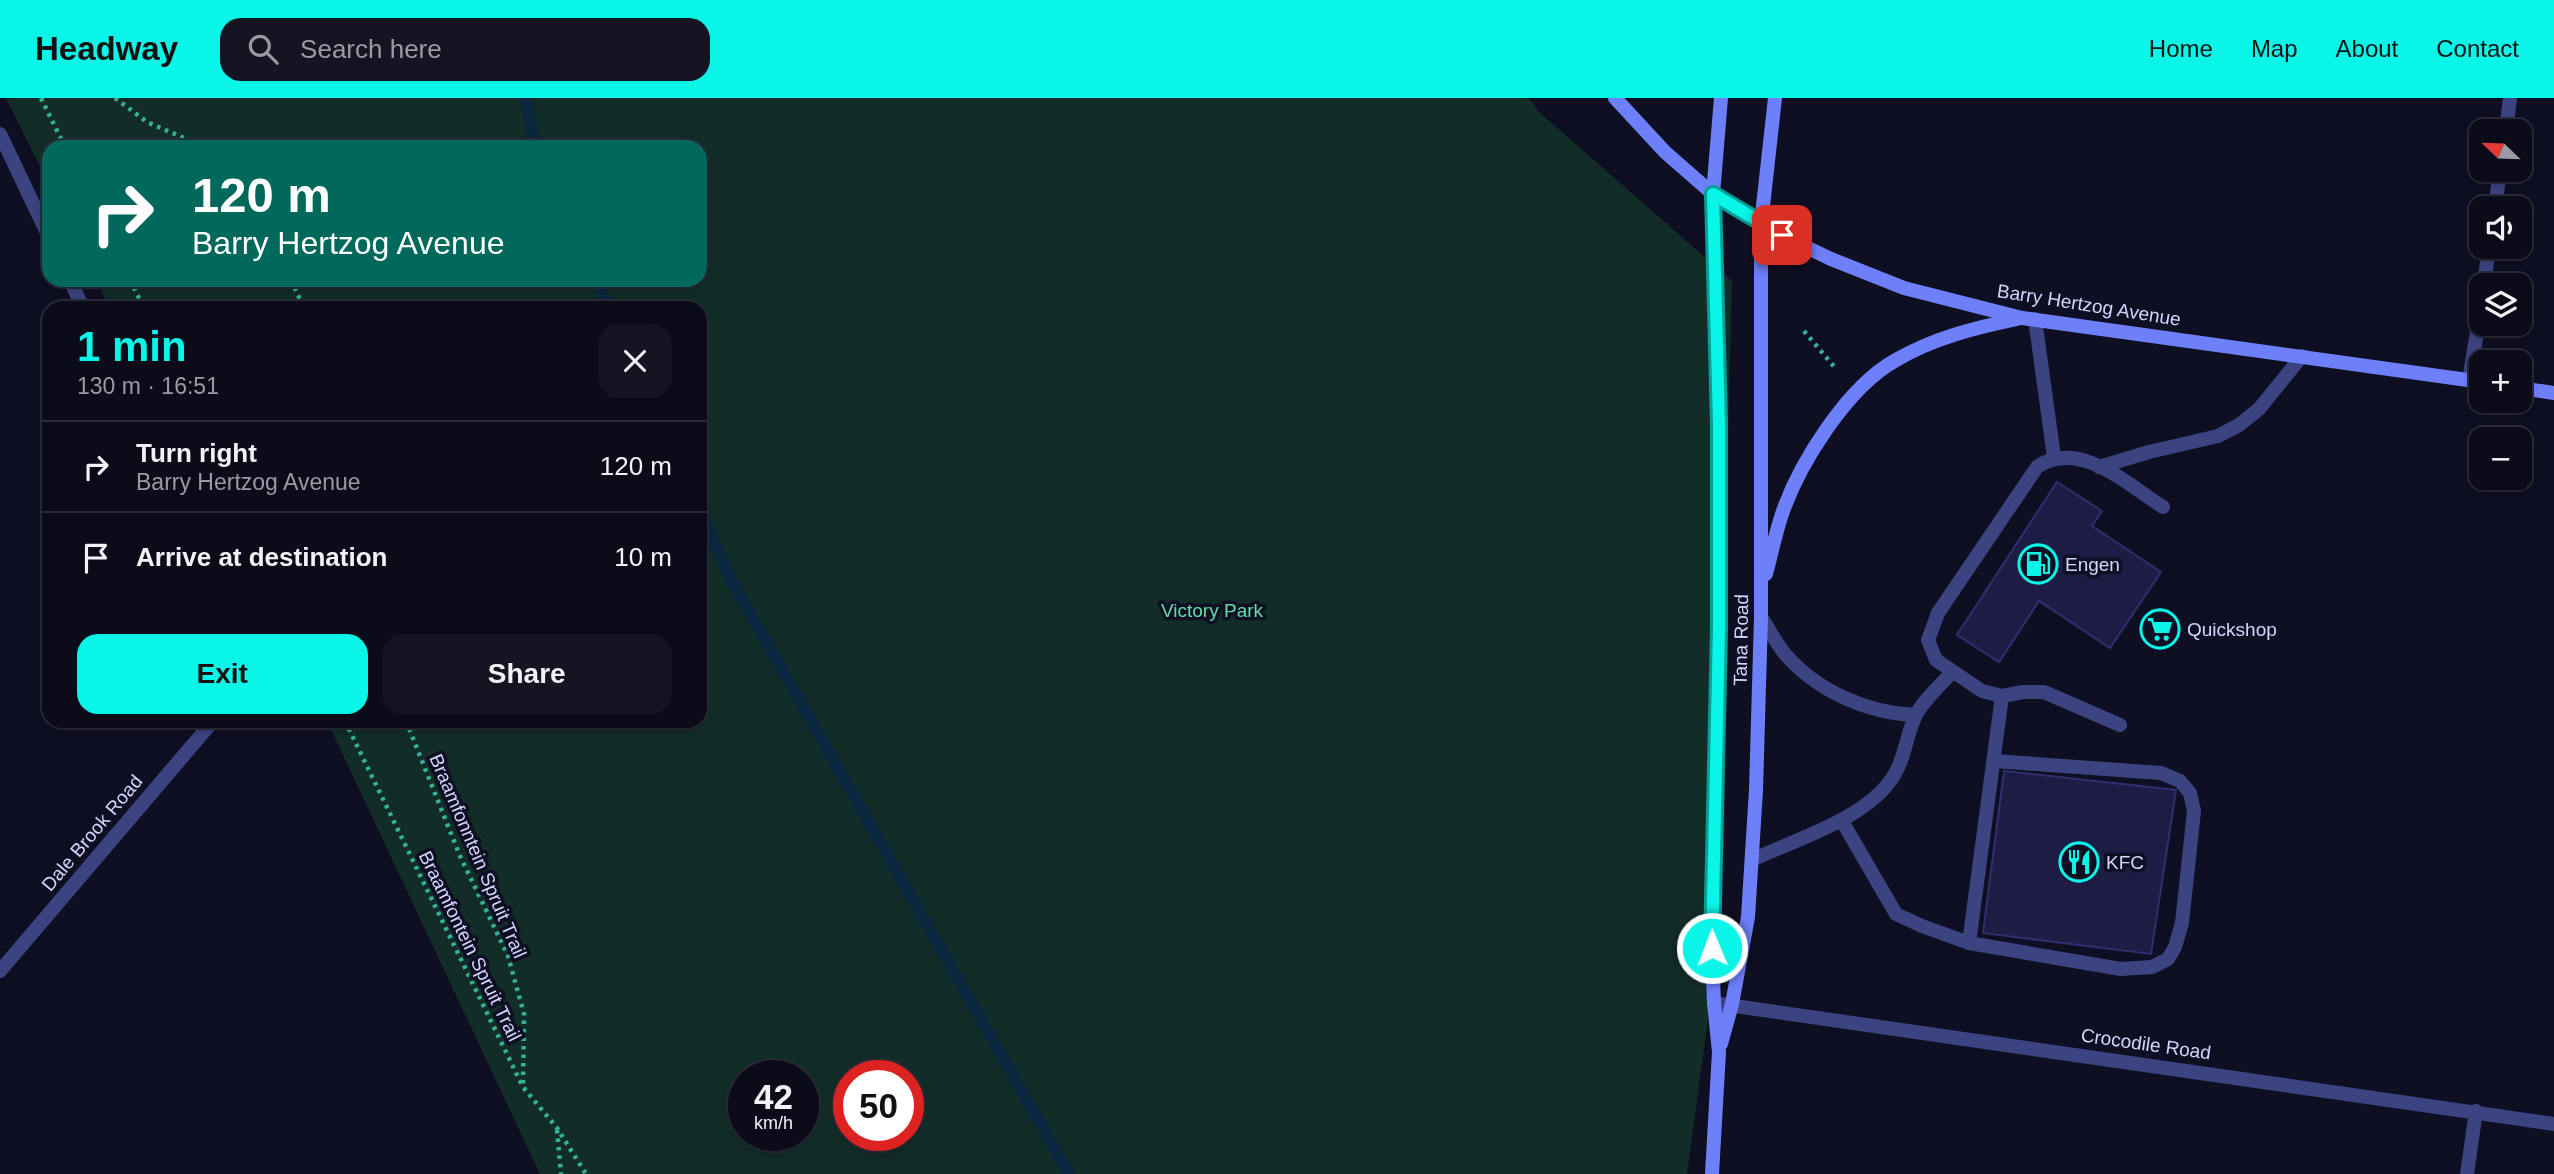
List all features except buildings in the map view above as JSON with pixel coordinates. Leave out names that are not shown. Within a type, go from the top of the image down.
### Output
[{"type":"main road","name":"Barry Hertzog Avenue","points":[[1615,98],[1672,159],[1713,194],[1761,224],[1830,259],[1931,296],[2028,318],[2469,380]]},
{"type":"main road","name":"Tana Road","points":[[1712,1174],[1719,1052],[1711,926],[1719,628],[1719,424],[1713,194],[1721,98]]},
{"type":"main road","name":"Tana Road","points":[[1719,1052],[1732,1004],[1748,916],[1752,860],[1761,617],[1761,224],[1775,98]]},
{"type":"main road","points":[[1761,594],[1788,499],[1816,447],[1848,400],[1875,374],[1917,348],[1966,330],[2028,318]]},
{"type":"main road","points":[[2532,390],[2554,393]]},
{"type":"street","points":[[2507,119],[2510,98]]},
{"type":"street","points":[[0,134],[42,222]]},
{"type":"street","points":[[2028,318],[2054,457]]},
{"type":"street","points":[[2099,467],[2218,436],[2239,425],[2259,409],[2302,356]]},
{"type":"street","points":[[2120,725],[2044,692],[2002,695],[1982,691],[1936,660],[1928,640],[1938,613],[2037,467],[2054,457],[2071,456],[2099,467],[2163,508]]},
{"type":"street","points":[[1761,617],[1784,653],[1811,679],[1875,710],[1915,715]]},
{"type":"street","points":[[1752,860],[1842,821],[1864,807],[1888,785],[1895,775],[1915,715],[1952,672]]},
{"type":"street","points":[[1969,943],[2002,695]]},
{"type":"street","name":"Dale Brook Road","points":[[0,971],[207,728]]},
{"type":"street","points":[[1842,821],[1896,914],[1922,926],[1969,943],[2121,969],[2152,967],[2168,959],[2175,947],[2182,923],[2194,811],[2190,793],[2179,781],[2161,773],[1994,761]]},
{"type":"street","name":"Crocodile Road","points":[[1714,1003],[2554,1124]]},
{"type":"street","points":[[2467,1174],[2476,1111]]},
{"type":"path","points":[[41,98],[62,140]]},
{"type":"path","points":[[116,98],[147,122],[188,140]]},
{"type":"path","points":[[1804,331],[1837,370]]},
{"type":"path","name":"Braamfontein Spruit Trail","points":[[348,728],[523,1087],[556,1128],[586,1174]]},
{"type":"path","name":"Braamfonntein Spruit Trail","points":[[408,728],[460,856],[509,956],[524,1014],[523,1087]]},
{"type":"path","points":[[556,1128],[561,1174]]},
{"type":"green space","name":"Victory Park","points":[[6,98],[1529,98],[1539,112],[1732,281],[1714,975],[1687,1174],[540,1174],[330,728],[707,728],[707,301],[106,301],[100,287],[707,287],[707,140],[42,140],[42,171]]},
{"type":"waterway","points":[[526,98],[534,140]]},
{"type":"waterway","points":[[600,287],[606,301]]},
{"type":"waterway","points":[[707,527],[731,580],[1069,1174]]},
{"type":"place","name":"Engen","points":[[2038,564]]},
{"type":"place","name":"Quickshop","points":[[2160,629]]},
{"type":"place","name":"KFC","points":[[2079,862]]},
{"type":"route","points":[[1712,948],[1719,628],[1719,424],[1713,194],[1782,235]]}]
